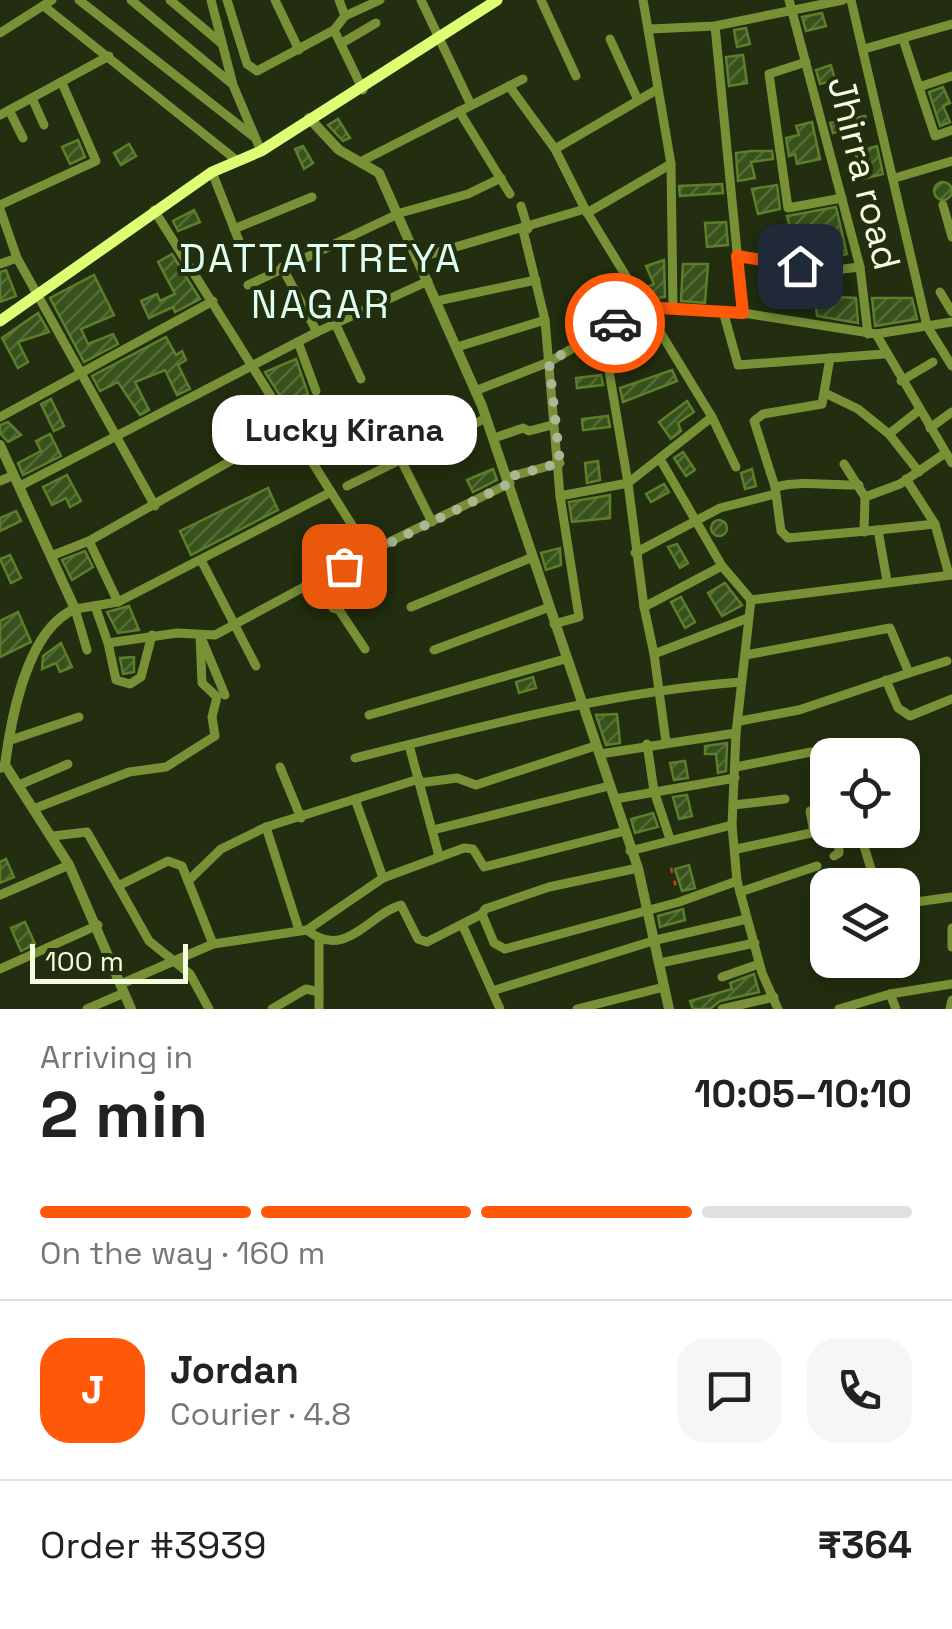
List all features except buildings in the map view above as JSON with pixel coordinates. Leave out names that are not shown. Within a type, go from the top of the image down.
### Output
[{"type":"main road","points":[[0,321],[212,172],[235,159],[261,152],[309,118],[363,90],[497,0]]},
{"type":"street","points":[[79,0],[254,137]]},
{"type":"street","points":[[132,0],[233,85]]},
{"type":"street","points":[[170,0],[221,43]]},
{"type":"street","points":[[211,0],[233,85],[261,152]]},
{"type":"street","points":[[226,0],[252,70],[299,50],[334,30],[345,16],[380,0]]},
{"type":"street","points":[[274,0],[299,50]]},
{"type":"street","points":[[339,0],[345,16]]},
{"type":"street","points":[[421,0],[471,105]]},
{"type":"street","points":[[541,0],[576,76]]},
{"type":"street","points":[[643,0],[671,164],[674,308]]},
{"type":"street","points":[[650,29],[715,26],[791,5],[842,0]]},
{"type":"street","points":[[851,0],[927,326],[952,366]]},
{"type":"street","points":[[0,33],[49,4],[235,159]]},
{"type":"street","name":"Jhirra road","points":[[791,5],[860,267],[872,334],[952,463]]},
{"type":"street","points":[[342,43],[376,23]]},
{"type":"street","points":[[864,49],[952,24]]},
{"type":"street","points":[[715,26],[743,313]]},
{"type":"street","points":[[334,30],[363,90]]},
{"type":"street","points":[[610,39],[637,98]]},
{"type":"street","points":[[904,39],[936,136],[952,130]]},
{"type":"street","points":[[24,138],[5,112],[109,56]]},
{"type":"street","points":[[806,62],[768,74],[788,208],[842,198]]},
{"type":"street","points":[[919,87],[952,76]]},
{"type":"street","points":[[360,162],[523,79]]},
{"type":"street","points":[[62,83],[96,161],[0,207],[17,258],[155,506]]},
{"type":"street","points":[[509,86],[555,149],[586,211],[712,417],[736,467]]},
{"type":"street","points":[[555,149],[658,89]]},
{"type":"street","points":[[32,98],[44,125]]},
{"type":"street","points":[[459,111],[510,194]]},
{"type":"street","points":[[309,118],[339,150],[378,173],[400,213],[486,418],[564,659],[638,868],[669,1009]]},
{"type":"street","points":[[895,178],[952,161]]},
{"type":"street","points":[[418,258],[586,211],[671,164]]},
{"type":"street","points":[[212,172],[239,241]]},
{"type":"street","points":[[248,285],[400,213],[468,194],[501,178]]},
{"type":"street","points":[[234,229],[312,198]]},
{"type":"street","points":[[944,205],[952,236]]},
{"type":"street","points":[[521,206],[545,320],[560,496],[580,617],[554,624]]},
{"type":"street","points":[[154,210],[369,552]]},
{"type":"street","points":[[737,256],[826,271],[860,267]]},
{"type":"street","points":[[0,264],[17,258]]},
{"type":"street","points":[[282,268],[317,332]]},
{"type":"street","points":[[438,301],[536,280]]},
{"type":"street","points":[[0,481],[17,480],[116,439],[317,332],[428,281]]},
{"type":"street","points":[[940,292],[952,312]]},
{"type":"street","points":[[0,417],[213,301]]},
{"type":"street","points":[[475,391],[549,362],[644,307],[743,313],[872,334],[952,322]]},
{"type":"street","points":[[723,311],[738,365],[884,354]]},
{"type":"street","points":[[457,347],[545,320]]},
{"type":"street","points":[[335,323],[362,378]]},
{"type":"street","points":[[602,330],[666,742]]},
{"type":"street","points":[[298,342],[316,390]]},
{"type":"street","points":[[830,358],[827,394],[822,404],[756,416],[754,421],[775,490],[781,531],[788,538],[935,524]]},
{"type":"street","points":[[901,381],[933,362]]},
{"type":"street","points":[[827,394],[858,408],[889,434],[919,472]]},
{"type":"street","points":[[889,434],[918,411]]},
{"type":"street","points":[[930,428],[952,412]]},
{"type":"street","points":[[560,496],[628,483],[712,417]]},
{"type":"street","points":[[347,486],[486,418]]},
{"type":"street","points":[[306,454],[368,422]]},
{"type":"street","points":[[494,438],[523,428],[529,431],[552,425]]},
{"type":"street","points":[[51,556],[155,506],[289,428]]},
{"type":"street","points":[[0,445],[75,609],[87,650]]},
{"type":"street","points":[[864,497],[906,479],[944,454]]},
{"type":"street","points":[[400,458],[432,522]]},
{"type":"street","points":[[660,459],[722,566],[751,600],[736,734],[732,826],[736,881],[759,964],[778,1009]]},
{"type":"street","points":[[108,643],[152,635],[200,635],[235,627],[509,480],[560,463]]},
{"type":"street","points":[[844,464],[864,497],[864,532]]},
{"type":"street","points":[[751,600],[951,575],[935,524],[906,479]]},
{"type":"street","points":[[636,554],[695,520],[801,480],[818,487],[859,484]]},
{"type":"street","points":[[132,1009],[99,924],[54,836],[2,766],[23,676],[58,618],[75,609],[118,602],[331,492]]},
{"type":"street","points":[[878,530],[887,581]]},
{"type":"street","points":[[89,541],[118,602]]},
{"type":"street","points":[[411,607],[533,556]]},
{"type":"street","points":[[200,560],[256,666]]},
{"type":"street","points":[[644,607],[722,566]]},
{"type":"street","points":[[320,580],[333,608],[340,610],[366,650]]},
{"type":"street","points":[[95,606],[116,680],[130,684],[142,677],[152,635]]},
{"type":"street","points":[[434,650],[547,608]]},
{"type":"street","points":[[654,654],[748,618]]},
{"type":"street","points":[[746,655],[890,628],[909,673]]},
{"type":"street","points":[[200,635],[225,695]]},
{"type":"street","points":[[36,808],[96,783],[166,767],[215,736],[212,717],[217,697],[202,683],[200,635]]},
{"type":"street","points":[[369,716],[564,659]]},
{"type":"street","points":[[740,721],[799,710],[948,661]]},
{"type":"street","points":[[886,680],[903,714],[910,716],[952,699]]},
{"type":"street","points":[[355,758],[580,703],[660,688],[741,682]]},
{"type":"street","points":[[8,741],[79,717]]},
{"type":"street","points":[[188,881],[221,850],[266,826],[419,781],[458,778],[476,785],[597,750],[736,734]]},
{"type":"street","points":[[647,744],[654,791],[670,839]]},
{"type":"street","points":[[409,745],[440,856]]},
{"type":"street","points":[[616,799],[810,753]]},
{"type":"street","points":[[19,785],[68,764]]},
{"type":"street","points":[[280,767],[300,818]]},
{"type":"street","points":[[433,830],[609,786]]},
{"type":"street","points":[[356,799],[383,878]]},
{"type":"street","points":[[734,806],[784,799]]},
{"type":"street","points":[[266,826],[303,930],[330,942],[366,928],[398,904],[422,942],[482,914],[485,909],[549,887],[638,868]]},
{"type":"street","points":[[630,852],[732,826]]},
{"type":"street","points":[[87,1009],[212,944],[303,930],[383,878],[440,856],[468,847],[484,867],[624,831]]},
{"type":"street","points":[[54,836],[87,832],[149,941],[190,974],[209,1009]]},
{"type":"street","points":[[736,849],[810,833]]},
{"type":"street","points":[[834,856],[839,848]]},
{"type":"street","points":[[118,886],[168,860],[182,866],[212,944]]},
{"type":"street","points":[[0,895],[69,865]]},
{"type":"street","points":[[740,892],[817,866]]},
{"type":"street","points":[[482,914],[494,943],[506,949],[679,902],[736,881]]},
{"type":"street","points":[[920,901],[952,896]]},
{"type":"street","points":[[492,990],[656,940],[748,919]]},
{"type":"street","points":[[0,970],[99,924]]},
{"type":"street","points":[[462,924],[500,1009]]},
{"type":"street","points":[[952,928],[952,947]]},
{"type":"street","points":[[319,940],[319,1009]]},
{"type":"street","points":[[660,963],[755,944]]},
{"type":"street","points":[[722,977],[759,964]]},
{"type":"street","points":[[839,1009],[890,994],[952,984]]},
{"type":"street","points":[[577,1009],[664,986]]},
{"type":"street","points":[[272,1009],[306,990],[320,992]]},
{"type":"street","points":[[890,994],[896,1009]]},
{"type":"street","points":[[722,1009],[774,997]]},
{"type":"street","points":[[950,1009],[952,1000]]},
{"type":"path","points":[[671,868],[679,902]]},
{"type":"way so far","points":[[344,566],[510,483],[509,477],[560,463],[552,425],[549,362],[615,323]]},
{"type":"place","name":"Lucky Kirana","points":[[344,566]]},
{"type":"district","name":"DATTATTREYA NAGAR","points":[[321,281]]},
{"type":"route","points":[[615,323],[644,307],[743,313],[737,256],[800,266]]}]
